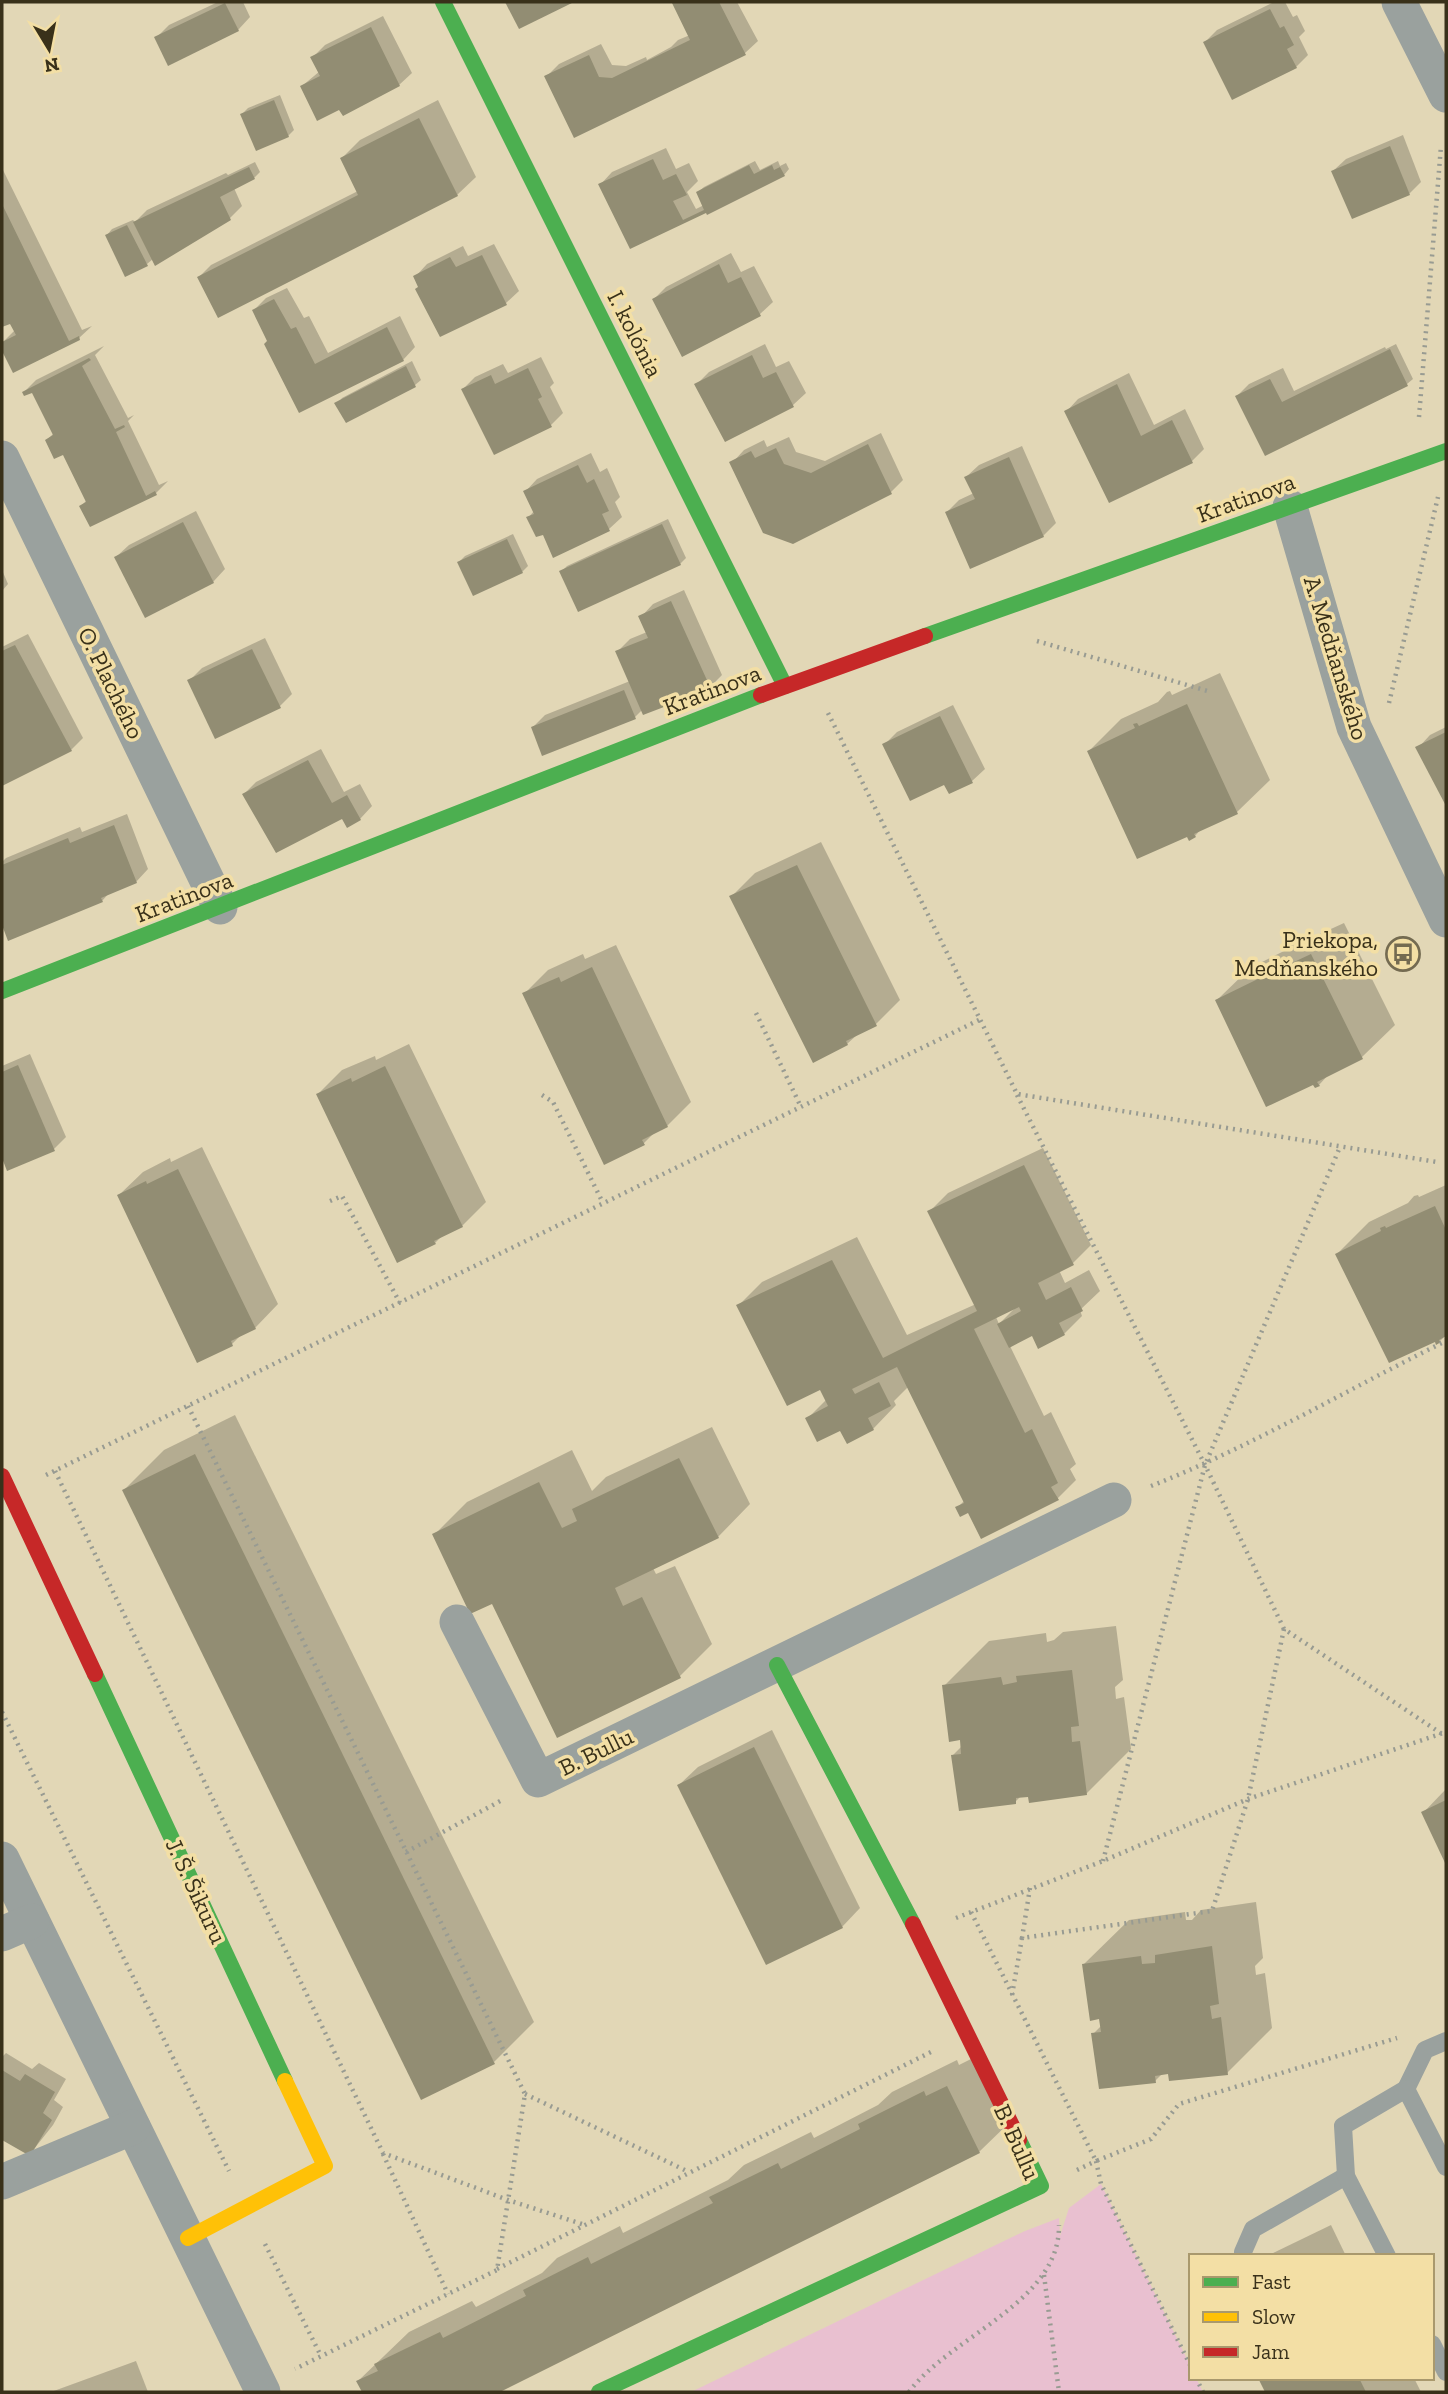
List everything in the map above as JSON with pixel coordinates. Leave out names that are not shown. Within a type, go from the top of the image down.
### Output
[{"type":"street","name":"I. kolónia","points":[[443,2],[785,687]]},
{"type":"street","points":[[1399,2],[1446,94]]},
{"type":"street","name":"Kratinova","points":[[2,991],[785,687],[1446,451]]},
{"type":"street","name":"O. Plachého","points":[[2,458],[220,907]]},
{"type":"street","name":"A. Medňanského","points":[[1290,507],[1354,727],[1446,920]]},
{"type":"street","name":"J. Š. Šikuru","points":[[2,1476],[325,2166],[188,2238]]},
{"type":"street","name":"B. Bullu","points":[[457,1622],[538,1780],[1114,1500]]},
{"type":"street","name":"B. Bullu","points":[[599,2392],[1041,2186],[918,1933],[777,1665]]},
{"type":"street","points":[[2,1859],[17,1927],[133,2127],[262,2390]]},
{"type":"street","points":[[2,2182],[133,2127]]},
{"type":"lane","points":[[1386,2254],[1346,2176],[1343,2126],[1406,2090],[1425,2050],[1446,2040]]},
{"type":"lane","points":[[1406,2090],[1446,2167]]},
{"type":"lane","points":[[1244,2254],[1252,2229],[1346,2176]]},
{"type":"lane","points":[[1434,2348],[1446,2372]]},
{"type":"path","points":[[1418,430],[1441,146]]},
{"type":"path","points":[[1389,705],[1439,489]]},
{"type":"path","points":[[1030,639],[1211,692]]},
{"type":"path","points":[[824,706],[979,1020],[1205,1465],[1284,1629],[1444,1733]]},
{"type":"path","points":[[756,1013],[801,1107]]},
{"type":"path","points":[[10,1493],[979,1020]]},
{"type":"path","points":[[1017,1094],[1437,1162]]},
{"type":"path","points":[[542,1095],[552,1102],[603,1203]]},
{"type":"path","points":[[1103,1861],[1205,1465],[1340,1147]]},
{"type":"path","points":[[330,1201],[342,1196],[400,1303]]},
{"type":"path","points":[[1114,1500],[1205,1465],[1446,1342]]},
{"type":"path","points":[[188,1406],[525,2094],[497,2270]]},
{"type":"path","points":[[55,1471],[383,2153],[448,2294]]},
{"type":"path","points":[[1022,1938],[1212,1911],[1248,1799],[1284,1629]]},
{"type":"path","points":[[2,1712],[321,2356]]},
{"type":"path","points":[[918,1933],[1103,1861],[1248,1799],[1444,1733]]},
{"type":"path","points":[[406,1852],[546,1776]]},
{"type":"path","points":[[1012,1997],[1030,1888]]},
{"type":"path","points":[[971,1912],[1096,2161],[1101,2184],[1189,2363]]},
{"type":"path","points":[[1041,2186],[1151,2139],[1179,2104],[1419,2031],[1425,2050]]},
{"type":"path","points":[[262,2390],[321,2356],[966,2034]]},
{"type":"path","points":[[525,2094],[690,2172]]},
{"type":"path","points":[[383,2153],[508,2200],[585,2225]]},
{"type":"path","points":[[909,2392],[944,2357],[1021,2299],[1044,2274],[1059,2239],[1059,2178]]},
{"type":"path","points":[[1044,2274],[1059,2392]]},
{"type":"shaded area","points":[[1101,2184],[1189,2363],[1189,2380],[1197,2380],[1203,2392],[691,2392],[1025,2231],[1059,2218],[1060,2236],[1069,2208]]},
{"type":"building","points":[[505,2],[574,2],[519,29]]},
{"type":"building","points":[[719,2],[746,55],[574,138],[544,76],[589,55],[599,77],[612,78],[690,40],[672,3]]},
{"type":"building","points":[[225,3],[239,31],[168,66],[154,37]]},
{"type":"building","points":[[1270,9],[1280,28],[1284,26],[1294,45],[1287,49],[1297,68],[1232,100],[1203,42]]},
{"type":"building","points":[[371,27],[400,86],[343,116],[339,110],[317,121],[300,86],[320,76],[310,57]]},
{"type":"building","points":[[274,100],[289,137],[256,151],[240,114]]},
{"type":"building","points":[[419,118],[458,196],[218,318],[197,277],[358,195],[340,158]]},
{"type":"building","points":[[1390,146],[1410,195],[1352,219],[1331,171]]},
{"type":"building","points":[[653,159],[663,180],[676,174],[687,195],[673,201],[683,220],[704,210],[696,192],[749,165],[754,174],[772,165],[774,170],[780,167],[785,176],[630,249],[598,184]]},
{"type":"building","points":[[249,167],[255,179],[220,197],[231,220],[155,266],[133,222]]},
{"type":"building","points":[[2,204],[69,341],[79,336],[80,340],[13,373],[2,351],[2,342],[16,335],[10,324],[2,327]]},
{"type":"building","points":[[127,225],[148,266],[125,277],[105,235]]},
{"type":"building","points":[[482,255],[507,305],[440,337],[415,289],[418,287],[413,276],[450,257],[456,267]]},
{"type":"building","points":[[719,264],[728,283],[741,277],[761,316],[682,357],[652,299]]},
{"type":"building","points":[[274,299],[291,329],[296,327],[315,364],[387,327],[404,361],[299,413],[264,344],[267,341],[252,310]]},
{"type":"building","points":[[1390,349],[1408,386],[1265,456],[1235,396],[1270,379],[1282,402]]},
{"type":"building","points":[[752,355],[763,378],[776,372],[794,407],[725,442],[694,384]]},
{"type":"building","points":[[89,358],[91,360],[82,366],[115,429],[124,425],[125,427],[116,432],[146,496],[155,491],[157,495],[90,527],[79,506],[86,502],[63,455],[54,459],[45,440],[53,435],[32,393],[24,396],[22,392]]},
{"type":"building","points":[[406,366],[416,387],[346,423],[334,403]]},
{"type":"building","points":[[528,368],[542,397],[538,399],[552,427],[494,455],[461,389],[491,375],[495,384]]},
{"type":"building","points":[[1117,384],[1141,436],[1172,420],[1193,463],[1109,503],[1064,411]]},
{"type":"building","points":[[868,444],[892,494],[793,544],[763,533],[729,462],[751,451],[755,458],[776,448],[784,464],[811,473]]},
{"type":"building","points":[[1009,457],[1044,537],[970,569],[945,512],[975,499],[964,477]]},
{"type":"building","points":[[578,465],[587,483],[594,479],[609,511],[602,514],[610,531],[553,558],[543,535],[536,537],[526,517],[534,514],[523,491]]},
{"type":"building","points":[[183,522],[214,583],[145,618],[114,557]]},
{"type":"building","points":[[662,524],[681,565],[578,612],[559,571]]},
{"type":"building","points":[[507,539],[523,573],[473,596],[457,562]]},
{"type":"building","points":[[671,601],[711,689],[643,715],[615,651],[648,638],[638,616]]},
{"type":"building","points":[[15,645],[72,751],[2,786],[2,651]]},
{"type":"building","points":[[252,649],[281,708],[215,739],[187,680]]},
{"type":"building","points":[[624,690],[636,719],[542,756],[531,727]]},
{"type":"building","points":[[1187,704],[1238,814],[1194,834],[1196,837],[1189,841],[1187,837],[1137,859],[1087,751],[1135,728],[1133,724],[1137,723],[1139,726]]},
{"type":"building","points":[[940,716],[973,783],[949,794],[944,785],[910,801],[882,744]]},
{"type":"building","points":[[1446,732],[1446,806],[1415,747]]},
{"type":"building","points":[[308,760],[332,803],[347,795],[361,820],[347,828],[342,819],[276,853],[242,794]]},
{"type":"building","points":[[114,825],[137,883],[101,898],[103,902],[8,941],[2,925],[2,865],[68,838],[70,843]]},
{"type":"building","points":[[797,865],[877,1026],[846,1041],[848,1045],[813,1063],[729,896]]},
{"type":"building","points":[[1311,954],[1363,1059],[1317,1082],[1320,1086],[1315,1088],[1313,1085],[1266,1107],[1215,1000],[1262,977],[1260,974],[1264,972],[1266,975]]},
{"type":"building","points":[[592,967],[668,1127],[642,1140],[645,1145],[604,1165],[522,993],[559,977],[561,982]]},
{"type":"building","points":[[18,1065],[55,1151],[7,1171],[2,1158],[2,1072]]},
{"type":"building","points":[[385,1066],[463,1227],[397,1263],[316,1094],[351,1078],[352,1082]]},
{"type":"building","points":[[1024,1165],[1074,1265],[1038,1283],[1046,1300],[1071,1287],[1083,1311],[1059,1323],[1065,1335],[1038,1349],[1032,1336],[1009,1348],[997,1324],[1021,1311],[1019,1307],[974,1329],[1025,1433],[1032,1429],[1058,1483],[1051,1487],[1059,1500],[981,1539],[968,1513],[960,1517],[955,1507],[964,1503],[897,1367],[852,1389],[855,1394],[879,1382],[891,1406],[868,1418],[874,1430],[847,1444],[840,1431],[817,1442],[805,1418],[828,1406],[820,1390],[787,1406],[736,1305],[832,1260],[883,1358],[977,1311],[927,1211]]},
{"type":"building","points":[[178,1169],[256,1329],[231,1341],[233,1346],[197,1363],[117,1195]]},
{"type":"building","points":[[1435,1206],[1446,1230],[1446,1336],[1436,1345],[1435,1342],[1389,1363],[1335,1254],[1381,1231],[1380,1228],[1386,1228]]},
{"type":"building","points":[[195,1454],[495,2064],[421,2100],[122,1490]]},
{"type":"building","points":[[679,1458],[719,1538],[615,1588],[623,1606],[642,1597],[681,1678],[557,1738],[492,1604],[470,1614],[432,1534],[539,1482],[562,1528],[577,1521],[572,1509]]},
{"type":"building","points":[[1072,1670],[1079,1726],[1071,1727],[1072,1742],[1080,1741],[1087,1795],[1029,1803],[1028,1797],[1016,1798],[1016,1804],[959,1811],[951,1755],[961,1754],[960,1740],[949,1742],[942,1685],[1001,1677],[1003,1685],[1017,1682],[1016,1676]]},
{"type":"building","points":[[754,1747],[843,1928],[766,1965],[677,1785]]},
{"type":"building","points":[[1446,1800],[1446,1865],[1421,1812]]},
{"type":"building","points":[[1212,1946],[1219,2004],[1210,2006],[1212,2019],[1221,2017],[1228,2075],[1169,2081],[1168,2074],[1155,2076],[1156,2083],[1099,2089],[1091,2033],[1101,2032],[1099,2019],[1090,2021],[1082,1964],[1141,1956],[1142,1964],[1155,1963],[1155,1955]]},
{"type":"building","points":[[2,2070],[20,2081],[25,2074],[55,2092],[43,2113],[52,2120],[30,2156],[2,2140]]},
{"type":"building","points":[[947,2086],[980,2153],[500,2392],[362,2392],[356,2381],[378,2371],[374,2364],[440,2332],[443,2338],[526,2296],[523,2290],[588,2257],[591,2264],[713,2203],[709,2197],[778,2163],[781,2169],[860,2129],[858,2124],[924,2091],[926,2096]]},
{"type":"building","points":[[1259,2380],[1360,2380],[1366,2392],[1265,2392]]},
{"type":"traffic: fast","points":[[443,2],[785,686]]},
{"type":"traffic: fast","points":[[925,636],[1446,451]]},
{"type":"traffic: fast","points":[[2,991],[761,695]]},
{"type":"traffic: fast","points":[[777,1665],[913,1924]]},
{"type":"traffic: fast","points":[[95,1674],[285,2081]]},
{"type":"traffic: fast","points":[[599,2392],[1041,2186],[1019,2140]]},
{"type":"traffic: slow","points":[[188,2238],[325,2166],[285,2081]]},
{"type":"traffic: jam","points":[[761,695],[925,636]]},
{"type":"traffic: jam","points":[[2,1476],[95,1674]]},
{"type":"traffic: jam","points":[[913,1924],[1019,2140]]},
{"type":"place","name":"Priekopa, Medňanského","points":[[1403,954]]}]
